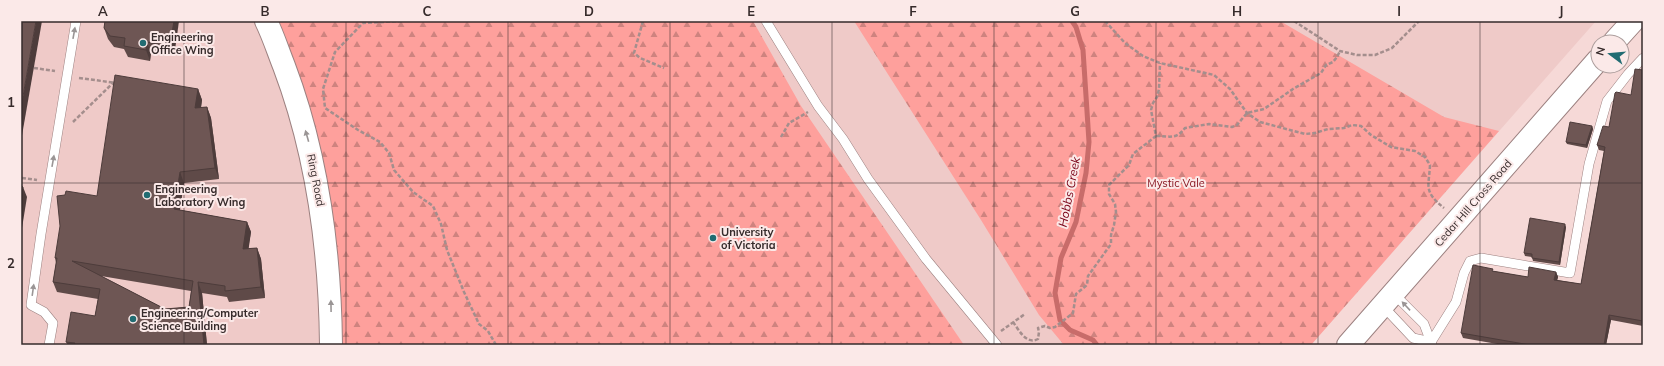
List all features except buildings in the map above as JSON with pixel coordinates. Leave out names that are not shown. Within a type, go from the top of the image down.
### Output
[{"type":"main road","name":"Ring Road","points":[[266,21],[291,86],[308,142],[315,172],[322,210],[328,262],[331,295],[331,345]]},
{"type":"main road","points":[[1621,34],[1633,21]]},
{"type":"main road","name":"Cedar Hill Cross Road","points":[[1348,345],[1590,69]]},
{"type":"lane","points":[[31,305],[76,21]]},
{"type":"lane","points":[[766,21],[818,106],[843,139],[868,179],[926,259],[995,341]]},
{"type":"lane","points":[[1432,343],[1456,302],[1464,273],[1470,261],[1481,258],[1570,273],[1589,164],[1607,101],[1628,74],[1643,58]]},
{"type":"lane","points":[[1388,299],[1424,324],[1432,343]]},
{"type":"lane","points":[[1388,299],[1413,338],[1432,343]]},
{"type":"lane","points":[[21,304],[31,305],[44,312],[53,323],[49,345]]},
{"type":"path","points":[[402,21],[363,23],[335,52],[323,89],[325,108],[358,130],[380,142],[389,153],[394,170],[413,192],[433,206],[441,224],[452,264],[464,292],[479,324],[488,331],[496,345]]},
{"type":"path","points":[[642,21],[634,53],[640,58],[664,68]]},
{"type":"path","points":[[1105,21],[1125,43],[1143,56],[1160,63],[1214,75],[1230,89],[1246,113],[1260,122],[1304,134],[1315,133],[1328,129],[1344,128],[1352,125],[1361,126],[1371,135],[1391,147],[1415,151],[1425,157],[1430,165],[1427,186],[1430,193],[1436,201],[1458,219]]},
{"type":"path","points":[[1294,21],[1340,51],[1357,55],[1375,55],[1392,48],[1418,21]]},
{"type":"path","points":[[1013,322],[1027,340],[1031,341],[1038,339],[1040,332],[1038,328],[1045,326],[1052,328],[1073,313],[1076,294],[1087,285],[1088,276],[1111,244],[1111,235],[1116,212],[1115,204],[1109,194],[1109,185],[1129,165],[1133,154],[1156,136],[1174,138],[1185,128],[1200,125],[1209,124],[1232,127],[1237,125],[1246,113],[1264,109],[1309,78],[1321,73],[1326,65],[1333,62],[1337,58],[1340,51]]},
{"type":"path","points":[[1156,136],[1151,110],[1152,103],[1157,97],[1159,89],[1160,63]]},
{"type":"path","points":[[34,68],[44,70]]},
{"type":"path","points":[[66,77],[121,83]]},
{"type":"path","points":[[55,148],[74,120],[114,82]]},
{"type":"path","points":[[781,137],[789,123],[818,106]]},
{"type":"path","points":[[995,341],[1013,322],[1025,314]]},
{"type":"shaded area","name":"University of Victoria","points":[[21,21],[1596,21],[1311,345],[21,345]]},
{"type":"green space","points":[[276,21],[753,21],[801,106],[964,345],[340,345]]},
{"type":"green space","name":"Mystic Vale","points":[[854,21],[1280,21],[1444,117],[1499,131],[1311,345],[1064,345],[1039,315],[981,220]]},
{"type":"waterway","name":"Hobbs Creek","points":[[1072,21],[1076,27],[1083,50],[1089,142],[1086,173],[1076,222],[1061,258],[1055,293],[1060,320],[1070,330],[1093,340],[1097,345]]},
{"type":"place","name":"Engineering Office Wing","points":[[143,43]]},
{"type":"place","name":"Engineering Laboratory Wing","points":[[147,195]]},
{"type":"place","name":"University of Victoria","points":[[713,238]]},
{"type":"place","name":"Engineering/Computer Science Building","points":[[133,319]]}]
